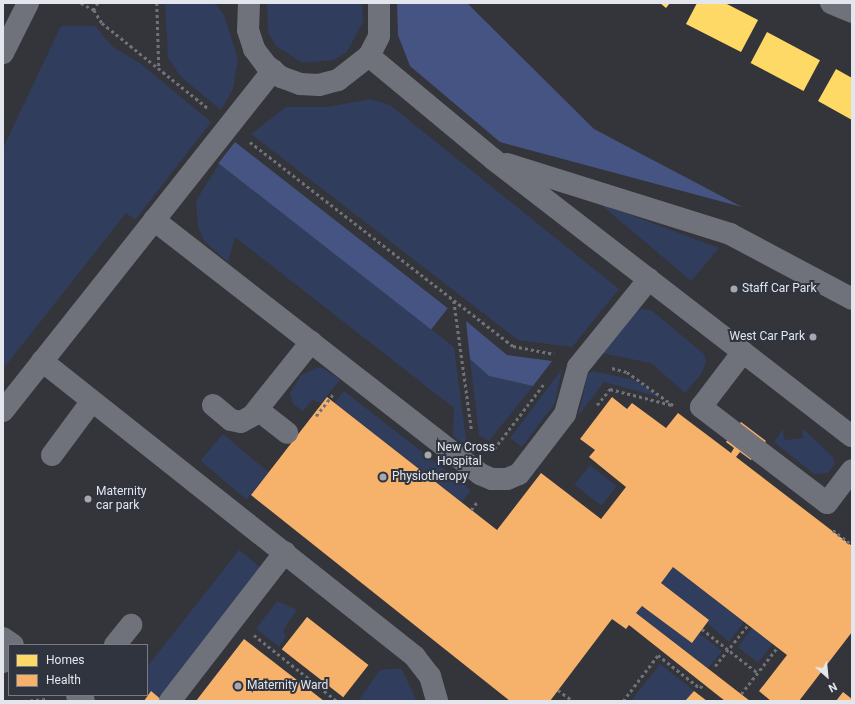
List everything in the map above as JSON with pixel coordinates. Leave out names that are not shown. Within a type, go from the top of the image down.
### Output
[{"type":"street","points":[[249,3],[248,30],[254,49],[273,70],[300,84],[319,84],[338,80],[369,56],[379,36],[379,3]]},
{"type":"street","points":[[832,3],[852,12]]},
{"type":"street","points":[[3,53],[24,5]]},
{"type":"street","points":[[369,56],[493,159],[852,436]]},
{"type":"street","points":[[3,411],[273,70]]},
{"type":"street","points":[[493,159],[730,234],[852,299]]},
{"type":"street","points":[[154,220],[480,474],[492,479],[507,479],[519,474],[565,414],[572,383],[583,360],[649,279]]},
{"type":"street","points":[[213,405],[231,420],[241,422],[258,410],[311,342]]},
{"type":"street","points":[[743,352],[701,407],[827,503],[852,470]]},
{"type":"street","points":[[42,362],[285,552],[415,657],[430,676],[437,701]]},
{"type":"street","points":[[52,455],[92,401]]},
{"type":"street","points":[[258,410],[287,433]]},
{"type":"street","points":[[170,701],[285,552]]},
{"type":"street","points":[[116,644],[131,625]]},
{"type":"street","points":[[3,638],[12,644]]},
{"type":"path","points":[[82,3],[94,10],[102,23],[118,38],[159,67],[229,126],[513,346],[583,360],[627,372],[675,406],[610,389],[593,410]]},
{"type":"path","points":[[94,10],[98,3]]},
{"type":"path","points":[[157,3],[159,67]]},
{"type":"path","points":[[454,300],[473,437]]},
{"type":"path","points":[[488,457],[546,381]]},
{"type":"path","points":[[234,619],[337,701]]},
{"type":"path","points":[[715,666],[748,625]]},
{"type":"path","points":[[702,629],[758,673]]},
{"type":"path","points":[[741,694],[777,648]]},
{"type":"path","points":[[622,701],[658,655],[700,688],[704,683]]},
{"type":"path","points":[[558,690],[573,701]]},
{"type":"path","points":[[24,701],[46,700]]},
{"type":"shaded area","points":[[165,3],[215,3],[224,15],[238,59],[233,89],[221,110],[181,77],[168,58]]},
{"type":"shaded area","points":[[267,3],[362,3],[363,22],[347,52],[334,60],[303,63],[276,46],[268,32]]},
{"type":"shaded area","points":[[397,3],[467,3],[594,129],[742,207],[500,142],[410,66],[398,35]]},
{"type":"shaded area","points":[[61,26],[95,26],[112,46],[141,64],[211,122],[135,220],[126,213],[3,369],[3,148]]},
{"type":"shaded area","points":[[371,99],[390,105],[619,289],[572,347],[518,340],[251,134],[286,107],[327,107]]},
{"type":"shaded area","points":[[235,142],[448,308],[431,330],[218,163]]},
{"type":"shaded area","points":[[219,164],[454,347],[467,447],[453,436],[454,408],[235,237],[228,262],[204,241],[198,227],[196,201]]},
{"type":"shaded area","points":[[599,203],[719,248],[691,281]]},
{"type":"shaded area","points":[[641,309],[651,310],[704,354],[706,362],[702,373],[685,393],[651,363],[601,353],[630,316]]},
{"type":"shaded area","points":[[466,321],[507,355],[552,361],[533,386],[489,376],[470,359]]},
{"type":"shaded area","points":[[470,359],[489,376],[533,386],[489,441],[479,436]]},
{"type":"shaded area","points":[[316,368],[323,368],[340,380],[321,403],[312,400],[303,411],[293,404],[290,393],[301,375]]},
{"type":"shaded area","points":[[562,369],[555,403],[522,447],[510,438]]},
{"type":"shaded area","points":[[594,371],[634,380],[660,397],[604,382],[578,416],[588,373]]},
{"type":"shaded area","points":[[344,391],[471,490],[462,502],[335,403]]},
{"type":"shaded area","points":[[802,428],[833,457],[835,464],[828,473],[814,474],[774,442],[783,429],[784,440],[803,438]]},
{"type":"shaded area","points":[[223,434],[269,473],[246,499],[201,461]]},
{"type":"shaded area","points":[[590,465],[617,486],[601,506],[575,485]]},
{"type":"shaded area","points":[[239,550],[260,567],[160,699],[148,693],[148,666]]},
{"type":"shaded area","points":[[673,567],[744,622],[729,642],[661,583]]},
{"type":"shaded area","points":[[277,601],[297,610],[283,630],[286,637],[279,647],[256,629]]},
{"type":"shaded area","points":[[642,606],[692,643],[699,633],[722,651],[708,668],[636,613]]},
{"type":"shaded area","points":[[752,628],[773,644],[758,663],[738,647]]},
{"type":"shaded area","points":[[660,664],[694,691],[685,701],[631,701]]},
{"type":"shaded area","points":[[401,668],[417,701],[358,701],[380,670]]},
{"type":"building: Homes","points":[[660,3],[670,3],[666,8]]},
{"type":"building: Homes","points":[[697,3],[725,3],[758,20],[741,52],[686,24]]},
{"type":"building: Homes","points":[[767,32],[820,60],[804,91],[751,63]]},
{"type":"building: Homes","points":[[836,69],[852,78],[852,120],[818,101]]},
{"type":"building: Health","points":[[327,397],[497,530],[541,473],[601,519],[626,487],[589,457],[595,450],[580,439],[612,397],[627,409],[632,403],[666,428],[678,413],[731,453],[734,448],[726,442],[741,422],[766,441],[751,460],[740,452],[736,457],[852,546],[852,632],[799,701],[771,701],[759,691],[787,655],[673,567],[661,583],[709,620],[692,643],[642,606],[636,613],[750,701],[725,701],[629,625],[626,629],[612,619],[550,701],[510,701],[251,495]]},
{"type":"building: Health","points":[[307,617],[368,665],[343,697],[282,649]]},
{"type":"building: Health","points":[[244,639],[324,701],[196,701]]},
{"type":"building: Health","points":[[151,691],[163,701],[144,701]]},
{"type":"building: Health","points":[[694,691],[707,701],[685,701]]},
{"type":"building: Health","points":[[843,692],[852,699],[852,701],[836,701]]},
{"type":"place","name":"Staff Car Park","points":[[734,289]]},
{"type":"place","name":"West Car Park","points":[[813,337]]},
{"type":"place","name":"New Cross Hospital","points":[[428,455]]},
{"type":"place","name":"Physiotheropy","points":[[383,477]]},
{"type":"place","name":"Maternity car park","points":[[88,499]]},
{"type":"place","name":"Maternity Ward","points":[[238,686]]}]
